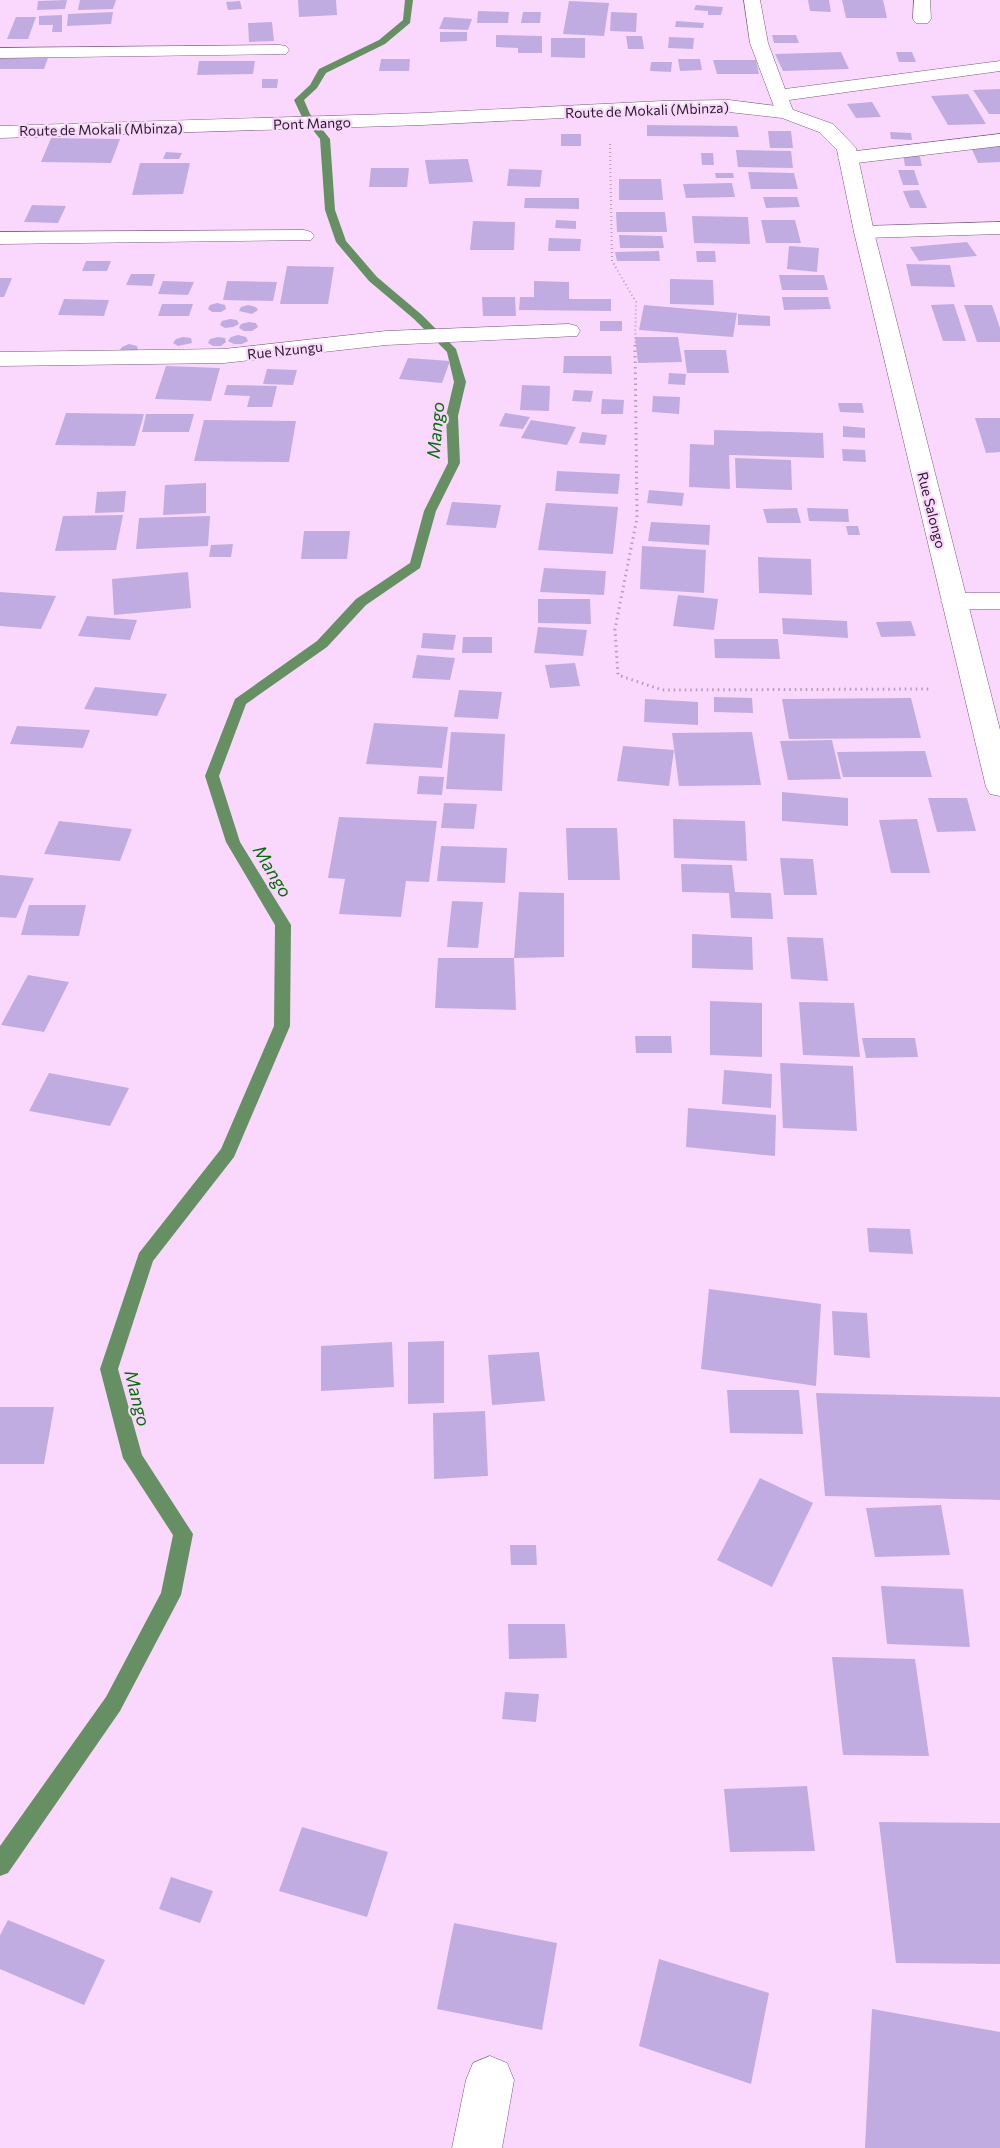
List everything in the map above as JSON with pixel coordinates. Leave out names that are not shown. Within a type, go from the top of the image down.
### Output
[{"type":"street","points":[[752,0],[759,43],[781,104],[1000,66]]},
{"type":"street","points":[[922,0],[922,19]]},
{"type":"street","points":[[0,53],[280,50]]},
{"type":"street","name":"Route de Mokali (Mbinza)","points":[[422,119],[662,107],[781,104],[826,128],[846,148],[864,232]]},
{"type":"street","name":"Pont Mango","points":[[202,126],[422,119]]},
{"type":"street","name":"Route de Mokali (Mbinza)","points":[[0,132],[202,126]]},
{"type":"street","points":[[848,158],[1000,140]]},
{"type":"street","points":[[864,232],[1000,228]]},
{"type":"street","name":"Rue Salongo","points":[[864,232],[1000,787]]},
{"type":"street","points":[[0,238],[304,236]]},
{"type":"street","name":"Rue Nzungu","points":[[0,359],[224,356],[386,338],[570,331]]},
{"type":"street","points":[[954,601],[1000,601]]},
{"type":"street","points":[[477,2148],[490,2080]]},
{"type":"path","points":[[610,143],[612,261],[636,302],[634,362],[637,518],[615,629],[618,675],[662,690],[976,689]]},
{"type":"building","points":[[67,0],[65,9],[37,10],[38,1]]},
{"type":"building","points":[[80,0],[116,0],[113,9],[78,10]]},
{"type":"building","points":[[298,0],[336,0],[337,15],[299,17]]},
{"type":"building","points":[[808,0],[829,0],[831,12],[810,11]]},
{"type":"building","points":[[842,0],[883,0],[887,18],[846,18]]},
{"type":"building","points":[[240,1],[242,9],[228,10],[226,2]]},
{"type":"building","points":[[569,1],[609,3],[604,36],[563,34]]},
{"type":"building","points":[[696,5],[723,7],[721,15],[708,15],[708,11],[694,10]]},
{"type":"building","points":[[478,11],[509,12],[508,23],[477,23]]},
{"type":"building","points":[[113,12],[111,24],[67,26],[68,14]]},
{"type":"building","points":[[523,12],[541,12],[540,23],[521,23]]},
{"type":"building","points":[[611,12],[637,13],[636,32],[610,31]]},
{"type":"building","points":[[62,15],[62,32],[52,32],[53,25],[39,25],[39,16]]},
{"type":"building","points":[[16,17],[36,17],[28,39],[7,39]]},
{"type":"building","points":[[444,17],[472,19],[468,30],[439,29]]},
{"type":"building","points":[[676,21],[704,23],[703,28],[675,27]]},
{"type":"building","points":[[272,22],[274,41],[249,42],[248,23]]},
{"type":"building","points":[[440,32],[467,32],[467,41],[440,42]]},
{"type":"building","points":[[496,35],[542,36],[542,53],[518,53],[518,48],[496,47]]},
{"type":"building","points":[[772,35],[796,35],[799,43],[774,43]]},
{"type":"building","points":[[626,36],[642,36],[644,49],[628,49]]},
{"type":"building","points":[[669,37],[694,38],[693,49],[668,48]]},
{"type":"building","points":[[551,38],[585,38],[585,58],[551,57]]},
{"type":"building","points":[[841,52],[849,69],[783,71],[775,54]]},
{"type":"building","points":[[896,52],[912,52],[916,62],[899,62]]},
{"type":"building","points":[[0,58],[48,58],[44,69],[0,69]]},
{"type":"building","points":[[381,59],[410,59],[409,71],[379,71]]},
{"type":"building","points":[[678,59],[700,59],[702,70],[680,71]]},
{"type":"building","points":[[713,60],[756,60],[759,74],[717,74]]},
{"type":"building","points":[[199,61],[255,61],[253,74],[197,75]]},
{"type":"building","points":[[651,62],[672,62],[671,72],[650,71]]},
{"type":"building","points":[[262,79],[278,79],[277,88],[262,88]]},
{"type":"building","points":[[1000,89],[1000,114],[989,114],[973,90]]},
{"type":"building","points":[[968,94],[986,124],[948,125],[931,96]]},
{"type":"building","points":[[872,102],[881,117],[856,118],[847,104]]},
{"type":"building","points":[[647,125],[737,126],[739,137],[647,136]]},
{"type":"building","points":[[768,131],[791,131],[793,148],[770,148]]},
{"type":"building","points":[[890,132],[911,133],[912,140],[891,139]]},
{"type":"building","points":[[561,134],[581,134],[581,146],[561,146]]},
{"type":"building","points":[[51,138],[120,139],[111,163],[41,162]]},
{"type":"building","points":[[1000,144],[1000,162],[978,163],[970,145]]},
{"type":"building","points":[[902,148],[918,148],[922,166],[905,166]]},
{"type":"building","points":[[736,150],[791,151],[793,168],[738,167]]},
{"type":"building","points":[[166,152],[182,153],[179,159],[163,159]]},
{"type":"building","points":[[701,153],[713,153],[714,165],[702,165]]},
{"type":"building","points":[[468,159],[473,182],[429,184],[425,160]]},
{"type":"building","points":[[140,163],[190,163],[183,194],[132,195]]},
{"type":"building","points":[[371,168],[409,168],[407,187],[369,187]]},
{"type":"building","points":[[509,169],[542,170],[540,187],[507,186]]},
{"type":"building","points":[[898,170],[914,170],[919,185],[903,185]]},
{"type":"building","points":[[748,172],[794,173],[798,189],[751,189]]},
{"type":"building","points":[[715,173],[733,173],[734,178],[716,178]]},
{"type":"building","points":[[619,179],[661,179],[663,200],[619,200]]},
{"type":"building","points":[[732,183],[735,197],[686,198],[683,184]]},
{"type":"building","points":[[919,190],[927,208],[910,208],[903,191]]},
{"type":"building","points":[[763,197],[797,197],[800,207],[766,208]]},
{"type":"building","points":[[525,198],[579,198],[579,209],[524,208]]},
{"type":"building","points":[[32,205],[66,206],[58,223],[24,222]]},
{"type":"building","points":[[616,212],[665,212],[667,232],[617,232]]},
{"type":"building","points":[[692,216],[748,217],[750,244],[694,243]]},
{"type":"building","points":[[556,220],[576,221],[576,229],[555,228]]},
{"type":"building","points":[[761,220],[795,220],[801,243],[766,243]]},
{"type":"building","points":[[473,221],[515,222],[514,250],[470,250]]},
{"type":"building","points":[[619,235],[662,236],[664,248],[620,248]]},
{"type":"building","points":[[549,238],[581,239],[580,251],[548,251]]},
{"type":"building","points":[[967,242],[977,256],[919,261],[910,247]]},
{"type":"building","points":[[789,246],[819,248],[817,272],[787,269]]},
{"type":"building","points":[[659,251],[660,261],[617,261],[615,252]]},
{"type":"building","points":[[696,251],[715,251],[716,262],[697,262]]},
{"type":"building","points":[[86,261],[111,261],[107,271],[82,271]]},
{"type":"building","points":[[906,264],[950,265],[955,287],[911,286]]},
{"type":"building","points":[[287,266],[334,267],[328,304],[280,304]]},
{"type":"building","points":[[131,274],[155,274],[152,286],[126,285]]},
{"type":"building","points":[[779,275],[824,275],[828,290],[782,290]]},
{"type":"building","points":[[0,278],[12,278],[4,297],[0,297]]},
{"type":"building","points":[[670,279],[713,280],[714,305],[670,304]]},
{"type":"building","points":[[163,281],[194,282],[188,295],[158,294]]},
{"type":"building","points":[[227,281],[277,282],[273,301],[223,300]]},
{"type":"building","points":[[534,281],[569,282],[569,299],[611,299],[611,311],[519,310],[520,297],[534,297]]},
{"type":"building","points":[[482,297],[515,297],[516,316],[483,316]]},
{"type":"building","points":[[782,297],[828,297],[831,309],[784,310]]},
{"type":"building","points":[[64,299],[109,300],[104,316],[58,315]]},
{"type":"building","points":[[217,303],[225,305],[226,309],[221,312],[212,312],[208,309],[210,305]]},
{"type":"building","points":[[162,304],[193,304],[189,316],[158,316]]},
{"type":"building","points":[[954,304],[966,341],[943,341],[931,305]]},
{"type":"building","points":[[248,305],[258,310],[252,314],[239,311],[241,307]]},
{"type":"building","points":[[644,305],[737,313],[733,337],[639,330]]},
{"type":"building","points":[[964,305],[992,305],[1000,328],[1000,342],[977,342]]},
{"type":"building","points":[[738,314],[770,316],[770,326],[738,325]]},
{"type":"building","points":[[237,320],[239,324],[225,328],[220,325],[222,321]]},
{"type":"building","points":[[600,321],[622,321],[622,331],[600,331]]},
{"type":"building","points":[[256,323],[258,327],[252,331],[239,328],[241,324]]},
{"type":"building","points":[[238,335],[246,337],[248,341],[234,344],[228,341],[231,337]]},
{"type":"building","points":[[635,337],[678,337],[682,362],[638,363]]},
{"type":"building","points":[[191,338],[192,343],[178,346],[173,343],[176,339]]},
{"type":"building","points":[[225,338],[226,342],[221,346],[208,343],[210,339]]},
{"type":"building","points":[[129,344],[137,346],[138,350],[132,354],[119,351],[122,347]]},
{"type":"building","points":[[684,350],[726,350],[729,373],[687,373]]},
{"type":"building","points":[[564,356],[611,356],[612,374],[563,373]]},
{"type":"building","points":[[408,358],[450,361],[442,383],[399,379]]},
{"type":"building","points":[[166,366],[220,368],[211,401],[155,399]]},
{"type":"building","points":[[267,369],[297,370],[293,385],[263,384]]},
{"type":"building","points":[[669,373],[686,374],[685,385],[668,384]]},
{"type":"building","points":[[227,385],[277,386],[272,407],[247,407],[250,396],[224,395]]},
{"type":"building","points":[[522,385],[550,386],[549,411],[520,410]]},
{"type":"building","points":[[574,390],[593,391],[591,402],[572,401]]},
{"type":"building","points":[[653,396],[680,397],[679,414],[652,412]]},
{"type":"building","points":[[602,399],[624,400],[623,414],[601,414]]},
{"type":"building","points":[[838,403],[862,403],[864,413],[840,412]]},
{"type":"building","points":[[66,413],[144,414],[135,446],[55,445]]},
{"type":"building","points":[[505,413],[530,417],[523,429],[499,426]]},
{"type":"building","points":[[146,414],[194,414],[189,432],[142,432]]},
{"type":"building","points":[[975,418],[1000,418],[1000,452],[986,453]]},
{"type":"building","points":[[204,420],[296,421],[289,462],[194,461]]},
{"type":"building","points":[[531,420],[576,427],[567,445],[521,438]]},
{"type":"building","points":[[843,426],[865,428],[865,438],[843,437]]},
{"type":"building","points":[[714,430],[823,433],[824,458],[729,455],[730,489],[689,487],[690,444],[714,445]]},
{"type":"building","points":[[582,432],[607,435],[605,445],[579,443]]},
{"type":"building","points":[[842,449],[865,450],[866,462],[843,461]]},
{"type":"building","points":[[735,458],[791,460],[792,490],[736,488]]},
{"type":"building","points":[[557,471],[620,474],[618,494],[555,491]]},
{"type":"building","points":[[206,483],[206,513],[163,515],[165,485]]},
{"type":"building","points":[[649,490],[684,493],[682,506],[647,503]]},
{"type":"building","points":[[126,491],[124,512],[95,513],[97,492]]},
{"type":"building","points":[[452,502],[501,505],[496,528],[446,525]]},
{"type":"building","points":[[546,503],[618,507],[613,554],[538,550]]},
{"type":"building","points":[[797,508],[801,523],[767,523],[763,509]]},
{"type":"building","points":[[807,508],[848,509],[849,522],[809,521]]},
{"type":"building","points":[[123,515],[116,550],[55,551],[63,516]]},
{"type":"building","points":[[210,516],[208,546],[136,549],[139,518]]},
{"type":"building","points":[[651,522],[710,525],[709,545],[648,541]]},
{"type":"building","points":[[846,526],[858,526],[860,535],[848,535]]},
{"type":"building","points":[[304,531],[350,531],[347,559],[301,559]]},
{"type":"building","points":[[233,544],[231,557],[209,557],[211,545]]},
{"type":"building","points":[[642,546],[706,550],[704,593],[640,589]]},
{"type":"building","points":[[758,557],[811,559],[812,595],[759,593]]},
{"type":"building","points":[[544,568],[606,571],[604,595],[540,592]]},
{"type":"building","points":[[188,572],[191,608],[114,615],[112,579]]},
{"type":"building","points":[[0,592],[56,596],[41,629],[0,626]]},
{"type":"building","points":[[678,595],[718,599],[714,630],[673,626]]},
{"type":"building","points":[[538,599],[590,599],[591,624],[538,623]]},
{"type":"building","points":[[87,616],[137,620],[130,640],[78,636]]},
{"type":"building","points":[[782,618],[847,621],[848,638],[783,634]]},
{"type":"building","points":[[911,621],[916,636],[881,637],[876,622]]},
{"type":"building","points":[[538,627],[587,630],[583,656],[534,653]]},
{"type":"building","points":[[423,633],[456,635],[453,650],[421,648]]},
{"type":"building","points":[[463,637],[492,637],[492,653],[462,653]]},
{"type":"building","points":[[714,639],[778,639],[780,659],[715,658]]},
{"type":"building","points":[[417,655],[455,658],[450,680],[412,678]]},
{"type":"building","points":[[575,663],[580,686],[550,688],[545,665]]},
{"type":"building","points":[[95,687],[167,694],[157,716],[84,709]]},
{"type":"building","points":[[459,690],[502,692],[498,719],[454,717]]},
{"type":"building","points":[[714,697],[752,698],[753,713],[714,712]]},
{"type":"building","points":[[911,698],[921,738],[789,739],[782,699]]},
{"type":"building","points":[[645,699],[698,702],[698,725],[644,722]]},
{"type":"building","points":[[374,723],[448,727],[442,768],[366,764]]},
{"type":"building","points":[[17,726],[90,730],[83,748],[10,744]]},
{"type":"building","points":[[451,732],[505,734],[502,791],[446,789]]},
{"type":"building","points":[[752,732],[761,785],[679,786],[672,733]]},
{"type":"building","points":[[832,740],[841,779],[788,780],[780,741]]},
{"type":"building","points":[[623,746],[674,750],[669,786],[617,781]]},
{"type":"building","points":[[925,751],[932,777],[843,777],[837,752]]},
{"type":"building","points":[[419,776],[444,777],[442,795],[417,794]]},
{"type":"building","points":[[782,792],[848,798],[848,826],[782,821]]},
{"type":"building","points":[[928,798],[967,798],[976,831],[937,832]]},
{"type":"building","points":[[444,803],[477,804],[474,829],[441,828]]},
{"type":"building","points":[[339,817],[437,821],[429,882],[406,881],[401,917],[339,914],[345,879],[328,878]]},
{"type":"building","points":[[673,819],[745,821],[747,861],[674,858]]},
{"type":"building","points":[[917,819],[930,873],[891,873],[879,820]]},
{"type":"building","points":[[59,821],[132,829],[120,861],[44,854]]},
{"type":"building","points":[[566,828],[617,828],[620,880],[568,880]]},
{"type":"building","points":[[441,846],[507,848],[505,883],[437,881]]},
{"type":"building","points":[[780,858],[813,859],[817,895],[784,895]]},
{"type":"building","points":[[681,864],[732,865],[735,892],[771,893],[773,919],[731,918],[729,893],[682,892]]},
{"type":"building","points":[[0,875],[34,878],[16,918],[0,917]]},
{"type":"building","points":[[519,892],[564,893],[564,957],[514,958]]},
{"type":"building","points":[[452,901],[483,902],[478,948],[447,947]]},
{"type":"building","points":[[29,905],[86,905],[79,936],[21,935]]},
{"type":"building","points":[[692,934],[752,937],[753,970],[692,968]]},
{"type":"building","points":[[787,937],[823,938],[828,981],[791,979]]},
{"type":"building","points":[[438,958],[514,958],[516,1010],[435,1008]]},
{"type":"building","points":[[28,975],[69,982],[44,1032],[1,1025]]},
{"type":"building","points":[[710,1001],[762,1003],[762,1057],[710,1055]]},
{"type":"building","points":[[799,1002],[854,1003],[860,1057],[803,1055]]},
{"type":"building","points":[[635,1036],[671,1036],[672,1053],[636,1053]]},
{"type":"building","points":[[862,1038],[915,1038],[918,1057],[866,1058]]},
{"type":"building","points":[[780,1063],[853,1066],[857,1131],[783,1128]]},
{"type":"building","points":[[724,1070],[772,1074],[771,1108],[722,1104]]},
{"type":"building","points":[[49,1073],[129,1088],[110,1126],[29,1111]]},
{"type":"building","points":[[688,1108],[776,1115],[775,1156],[686,1147]]},
{"type":"building","points":[[867,1228],[910,1229],[913,1254],[869,1252]]},
{"type":"building","points":[[709,1289],[821,1304],[816,1386],[701,1369]]},
{"type":"building","points":[[832,1311],[867,1313],[870,1358],[834,1355]]},
{"type":"building","points":[[444,1341],[444,1403],[408,1404],[408,1342]]},
{"type":"building","points":[[392,1342],[394,1387],[321,1391],[321,1346]]},
{"type":"building","points":[[539,1352],[545,1401],[492,1405],[488,1355]]},
{"type":"building","points":[[727,1390],[799,1390],[803,1434],[730,1433]]},
{"type":"building","points":[[816,1393],[1000,1397],[1000,1500],[825,1496]]},
{"type":"building","points":[[0,1407],[54,1407],[44,1464],[0,1464]]},
{"type":"building","points":[[485,1411],[488,1476],[434,1479],[433,1413]]},
{"type":"building","points":[[760,1478],[813,1503],[772,1587],[717,1560]]},
{"type":"building","points":[[941,1505],[950,1555],[875,1557],[866,1508]]},
{"type":"building","points":[[510,1545],[536,1545],[537,1565],[511,1565]]},
{"type":"building","points":[[881,1586],[963,1589],[970,1647],[887,1644]]},
{"type":"building","points":[[508,1624],[565,1624],[567,1658],[509,1659]]},
{"type":"building","points":[[832,1657],[915,1659],[929,1756],[843,1755]]},
{"type":"building","points":[[505,1692],[539,1694],[536,1722],[502,1719]]},
{"type":"building","points":[[807,1786],[815,1851],[730,1852],[724,1789]]},
{"type":"building","points":[[879,1822],[1000,1823],[1000,1964],[896,1963]]},
{"type":"building","points":[[302,1827],[388,1852],[367,1917],[279,1891]]},
{"type":"building","points":[[171,1877],[213,1891],[200,1923],[159,1909]]},
{"type":"building","points":[[8,1920],[105,1960],[84,2005],[0,1969],[0,1935]]},
{"type":"building","points":[[454,1923],[557,1943],[542,2030],[437,2009]]},
{"type":"building","points":[[659,1959],[769,1993],[751,2084],[639,2046]]},
{"type":"building","points":[[872,2009],[1000,2032],[1000,2148],[865,2148]]},
{"type":"waterway","name":"Mango","points":[[0,1865],[113,1704],[171,1595],[183,1534],[133,1458],[109,1369],[145,1258],[228,1152],[282,1026],[283,925],[233,842],[212,776],[240,702],[322,644],[361,602],[416,565],[430,511],[454,463],[452,416],[460,382],[452,351],[418,317],[373,279],[341,242],[330,210],[325,139],[306,115],[299,100],[314,86],[322,71],[382,42],[407,21],[409,0]]}]
